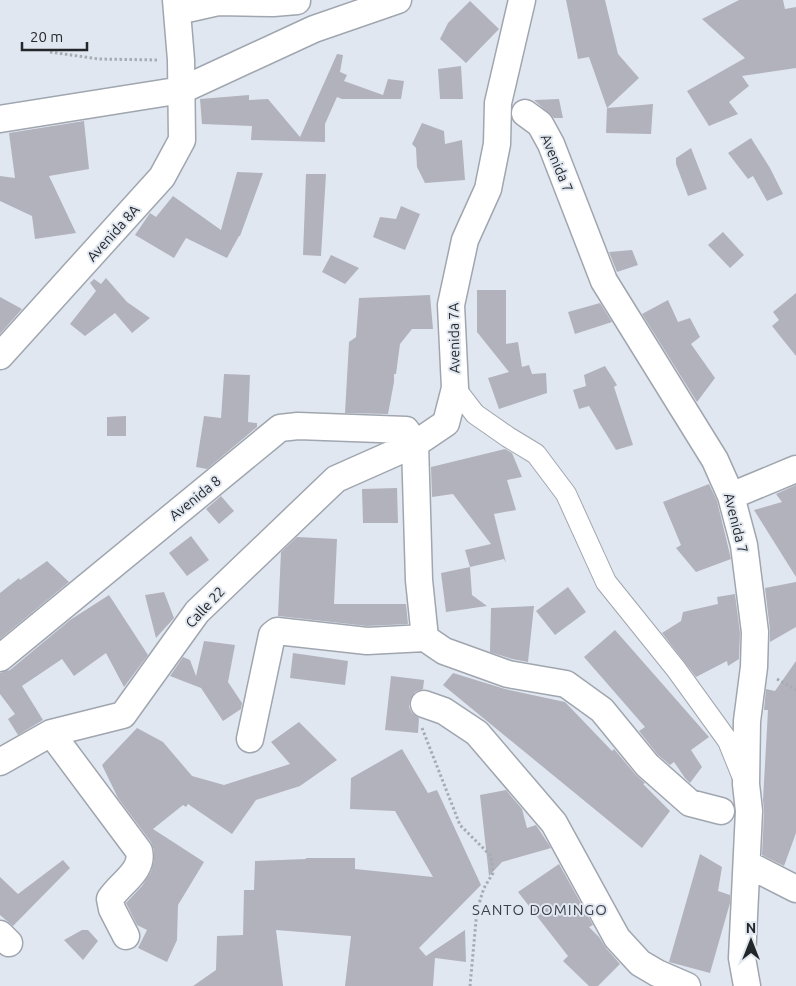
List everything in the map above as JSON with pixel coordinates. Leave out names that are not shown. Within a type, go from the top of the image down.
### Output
[{"type":"street","points":[[0,119],[182,90],[314,29],[398,0]]},
{"type":"street","name":"Avenida 7A","points":[[415,444],[446,423],[455,388],[451,306],[465,240],[488,189],[497,144],[498,103],[522,0]]},
{"type":"street","points":[[182,90],[177,6],[218,2],[273,3],[297,1]]},
{"type":"street","name":"Avenida 8A","points":[[0,356],[162,177],[182,140],[182,90]]},
{"type":"street","name":"Avenida 7","points":[[525,112],[540,124],[551,144],[604,281],[715,460],[731,496],[744,545],[755,632],[754,667],[747,721],[746,784],[749,811],[742,958],[747,986]]},
{"type":"street","points":[[455,388],[476,414],[536,454],[566,494],[606,582],[676,669],[728,741],[746,784]]},
{"type":"street","name":"Avenida 8","points":[[0,658],[280,428],[298,426],[406,430],[415,444]]},
{"type":"street","points":[[415,444],[419,580],[425,638]]},
{"type":"street","name":"Calle 22","points":[[0,762],[51,733],[123,715],[197,612],[336,479],[415,444]]},
{"type":"street","points":[[731,496],[796,469]]},
{"type":"street","points":[[250,739],[272,635],[277,631],[367,641],[425,638],[444,651],[508,674],[566,684],[602,710],[647,765],[690,803],[721,811]]},
{"type":"street","points":[[424,704],[444,711],[477,733],[554,823],[617,938],[640,963],[657,973],[687,986]]},
{"type":"street","points":[[51,733],[139,851],[141,859],[137,869],[116,890],[110,899],[112,909],[126,936]]},
{"type":"street","points":[[747,864],[796,889]]},
{"type":"path","points":[[50,52],[99,59],[181,60]]},
{"type":"path","points":[[424,704],[421,726],[460,825],[490,856],[492,864],[493,873],[484,888],[477,910],[470,986]]},
{"type":"building","points":[[566,0],[605,0],[618,54],[639,78],[607,108],[589,57],[578,59]]},
{"type":"building","points":[[739,0],[783,0],[785,9],[796,7],[796,68],[742,76],[749,86],[729,102],[738,114],[709,126],[687,91],[745,58],[702,19]]},
{"type":"building","points":[[470,1],[499,29],[466,63],[440,39],[448,23]]},
{"type":"building","points":[[337,54],[343,55],[340,72],[347,75],[344,81],[383,95],[388,79],[404,81],[401,99],[342,99],[337,97],[325,124],[325,142],[251,140],[252,126],[202,124],[200,99],[249,95],[249,100],[268,99],[300,137]]},
{"type":"building","points":[[461,66],[463,99],[440,99],[438,69]]},
{"type":"building","points":[[559,99],[563,118],[554,118],[534,100]]},
{"type":"building","points":[[653,104],[651,134],[606,133],[607,108]]},
{"type":"building","points":[[84,121],[89,169],[49,176],[76,233],[35,239],[32,216],[0,201],[0,176],[15,178],[9,133]]},
{"type":"building","points":[[422,123],[444,131],[445,144],[462,140],[465,180],[425,183],[417,167],[416,148],[412,144]]},
{"type":"building","points":[[751,138],[770,168],[783,194],[767,201],[753,176],[748,179],[728,153]]},
{"type":"building","points":[[691,148],[707,189],[688,196],[676,164],[676,158]]},
{"type":"building","points":[[237,172],[263,173],[240,236],[227,258],[186,238],[174,258],[135,235],[150,213],[156,217],[173,196],[221,230]]},
{"type":"building","points":[[306,174],[326,174],[321,256],[303,255]]},
{"type":"building","points":[[401,206],[420,214],[405,250],[373,237],[380,217],[396,219]]},
{"type":"building","points":[[723,232],[744,255],[730,268],[708,245]]},
{"type":"building","points":[[632,250],[638,265],[617,272],[609,252]]},
{"type":"building","points":[[331,255],[359,268],[345,284],[322,272]]},
{"type":"building","points":[[106,278],[127,302],[150,318],[132,333],[115,313],[85,336],[70,324],[96,291],[90,283],[94,279],[101,284]]},
{"type":"building","points":[[477,290],[506,290],[506,344],[518,342],[522,367],[529,365],[532,374],[546,373],[547,393],[499,409],[488,378],[509,372],[477,332]]},
{"type":"building","points":[[796,293],[796,356],[772,326],[779,320],[773,312]]},
{"type":"building","points":[[430,295],[433,329],[412,329],[400,344],[388,414],[345,413],[349,342],[356,337],[359,298]]},
{"type":"building","points":[[0,297],[22,309],[0,334]]},
{"type":"building","points":[[668,300],[678,322],[690,318],[700,337],[691,344],[715,378],[697,402],[642,314]]},
{"type":"building","points":[[600,303],[612,322],[575,334],[568,312]]},
{"type":"building","points":[[605,366],[617,385],[614,387],[633,445],[616,450],[589,406],[579,409],[573,390],[586,386],[584,375]]},
{"type":"building","points":[[224,374],[250,375],[248,422],[257,423],[257,427],[207,469],[196,467],[204,416],[221,418]]},
{"type":"building","points":[[126,416],[126,436],[107,436],[107,417]]},
{"type":"building","points":[[505,449],[512,453],[522,477],[507,480],[516,510],[494,514],[506,563],[504,559],[470,567],[465,550],[491,544],[453,494],[432,497],[431,467]]},
{"type":"building","points":[[709,484],[717,501],[731,559],[696,572],[676,548],[681,545],[663,502]]},
{"type":"building","points":[[796,485],[796,577],[754,510],[782,502],[776,494]]},
{"type":"building","points":[[397,488],[398,523],[363,523],[362,489]]},
{"type":"building","points":[[221,496],[234,511],[219,524],[206,509]]},
{"type":"building","points":[[191,536],[209,560],[187,576],[169,553]]},
{"type":"building","points":[[297,537],[337,539],[334,604],[406,604],[408,624],[367,626],[278,616],[281,552]]},
{"type":"building","points":[[47,561],[69,582],[0,639],[0,593],[19,578],[20,580]]},
{"type":"building","points":[[470,567],[472,595],[487,606],[446,612],[441,573]]},
{"type":"building","points":[[796,582],[796,627],[770,642],[765,588]]},
{"type":"building","points":[[568,587],[586,612],[555,635],[536,611]]},
{"type":"building","points":[[164,592],[174,618],[156,638],[145,595]]},
{"type":"building","points":[[735,594],[740,633],[739,659],[728,666],[727,661],[696,677],[662,633],[681,621],[683,612],[718,604],[717,597]]},
{"type":"building","points":[[109,595],[148,655],[124,687],[106,653],[74,676],[62,659],[22,686],[43,720],[18,735],[8,719],[15,714],[0,694],[0,673],[10,670],[70,620]]},
{"type":"building","points":[[534,606],[528,662],[490,652],[491,608]]},
{"type":"building","points":[[615,630],[709,737],[691,750],[702,767],[690,783],[674,762],[670,765],[658,755],[639,731],[645,727],[584,657]]},
{"type":"building","points":[[204,641],[235,645],[228,682],[242,703],[241,709],[223,721],[201,688],[170,676],[183,657],[190,660],[196,676]]},
{"type":"building","points":[[293,653],[348,661],[345,685],[290,678]]},
{"type":"building","points":[[796,661],[796,833],[784,866],[762,855],[768,710],[764,710],[766,689],[775,691]]},
{"type":"building","points":[[453,673],[505,689],[565,702],[612,751],[614,749],[645,783],[643,784],[670,811],[642,848],[443,685]]},
{"type":"building","points":[[391,676],[424,680],[423,689],[415,692],[410,700],[409,707],[412,713],[419,718],[418,733],[385,730]]},
{"type":"building","points":[[299,722],[337,760],[300,786],[256,800],[232,834],[188,804],[186,807],[183,805],[153,829],[204,862],[178,905],[177,940],[167,962],[138,948],[147,930],[137,925],[126,903],[142,886],[151,872],[154,850],[151,842],[118,798],[102,765],[137,728],[163,742],[192,776],[224,785],[290,764],[271,742]]},
{"type":"building","points":[[402,749],[428,793],[437,790],[481,885],[419,948],[426,956],[465,930],[466,962],[435,958],[433,986],[345,986],[351,936],[276,930],[283,986],[193,986],[216,970],[217,936],[243,935],[244,890],[254,890],[255,861],[355,858],[355,869],[433,877],[395,811],[350,809],[351,778]]},
{"type":"building","points":[[506,790],[522,809],[527,828],[536,825],[551,848],[502,862],[489,876],[480,795]]},
{"type":"building","points":[[700,854],[722,867],[718,891],[730,895],[730,903],[710,973],[669,962]]},
{"type":"building","points":[[63,860],[70,868],[13,926],[0,915],[0,877],[18,894]]},
{"type":"building","points":[[559,864],[593,925],[589,927],[620,964],[598,986],[589,986],[563,961],[568,956],[518,892]]},
{"type":"building","points":[[82,930],[88,930],[98,941],[83,960],[64,940]]},
{"type":"district","name":"SANTO DOMINGO","points":[[540,909]]}]
